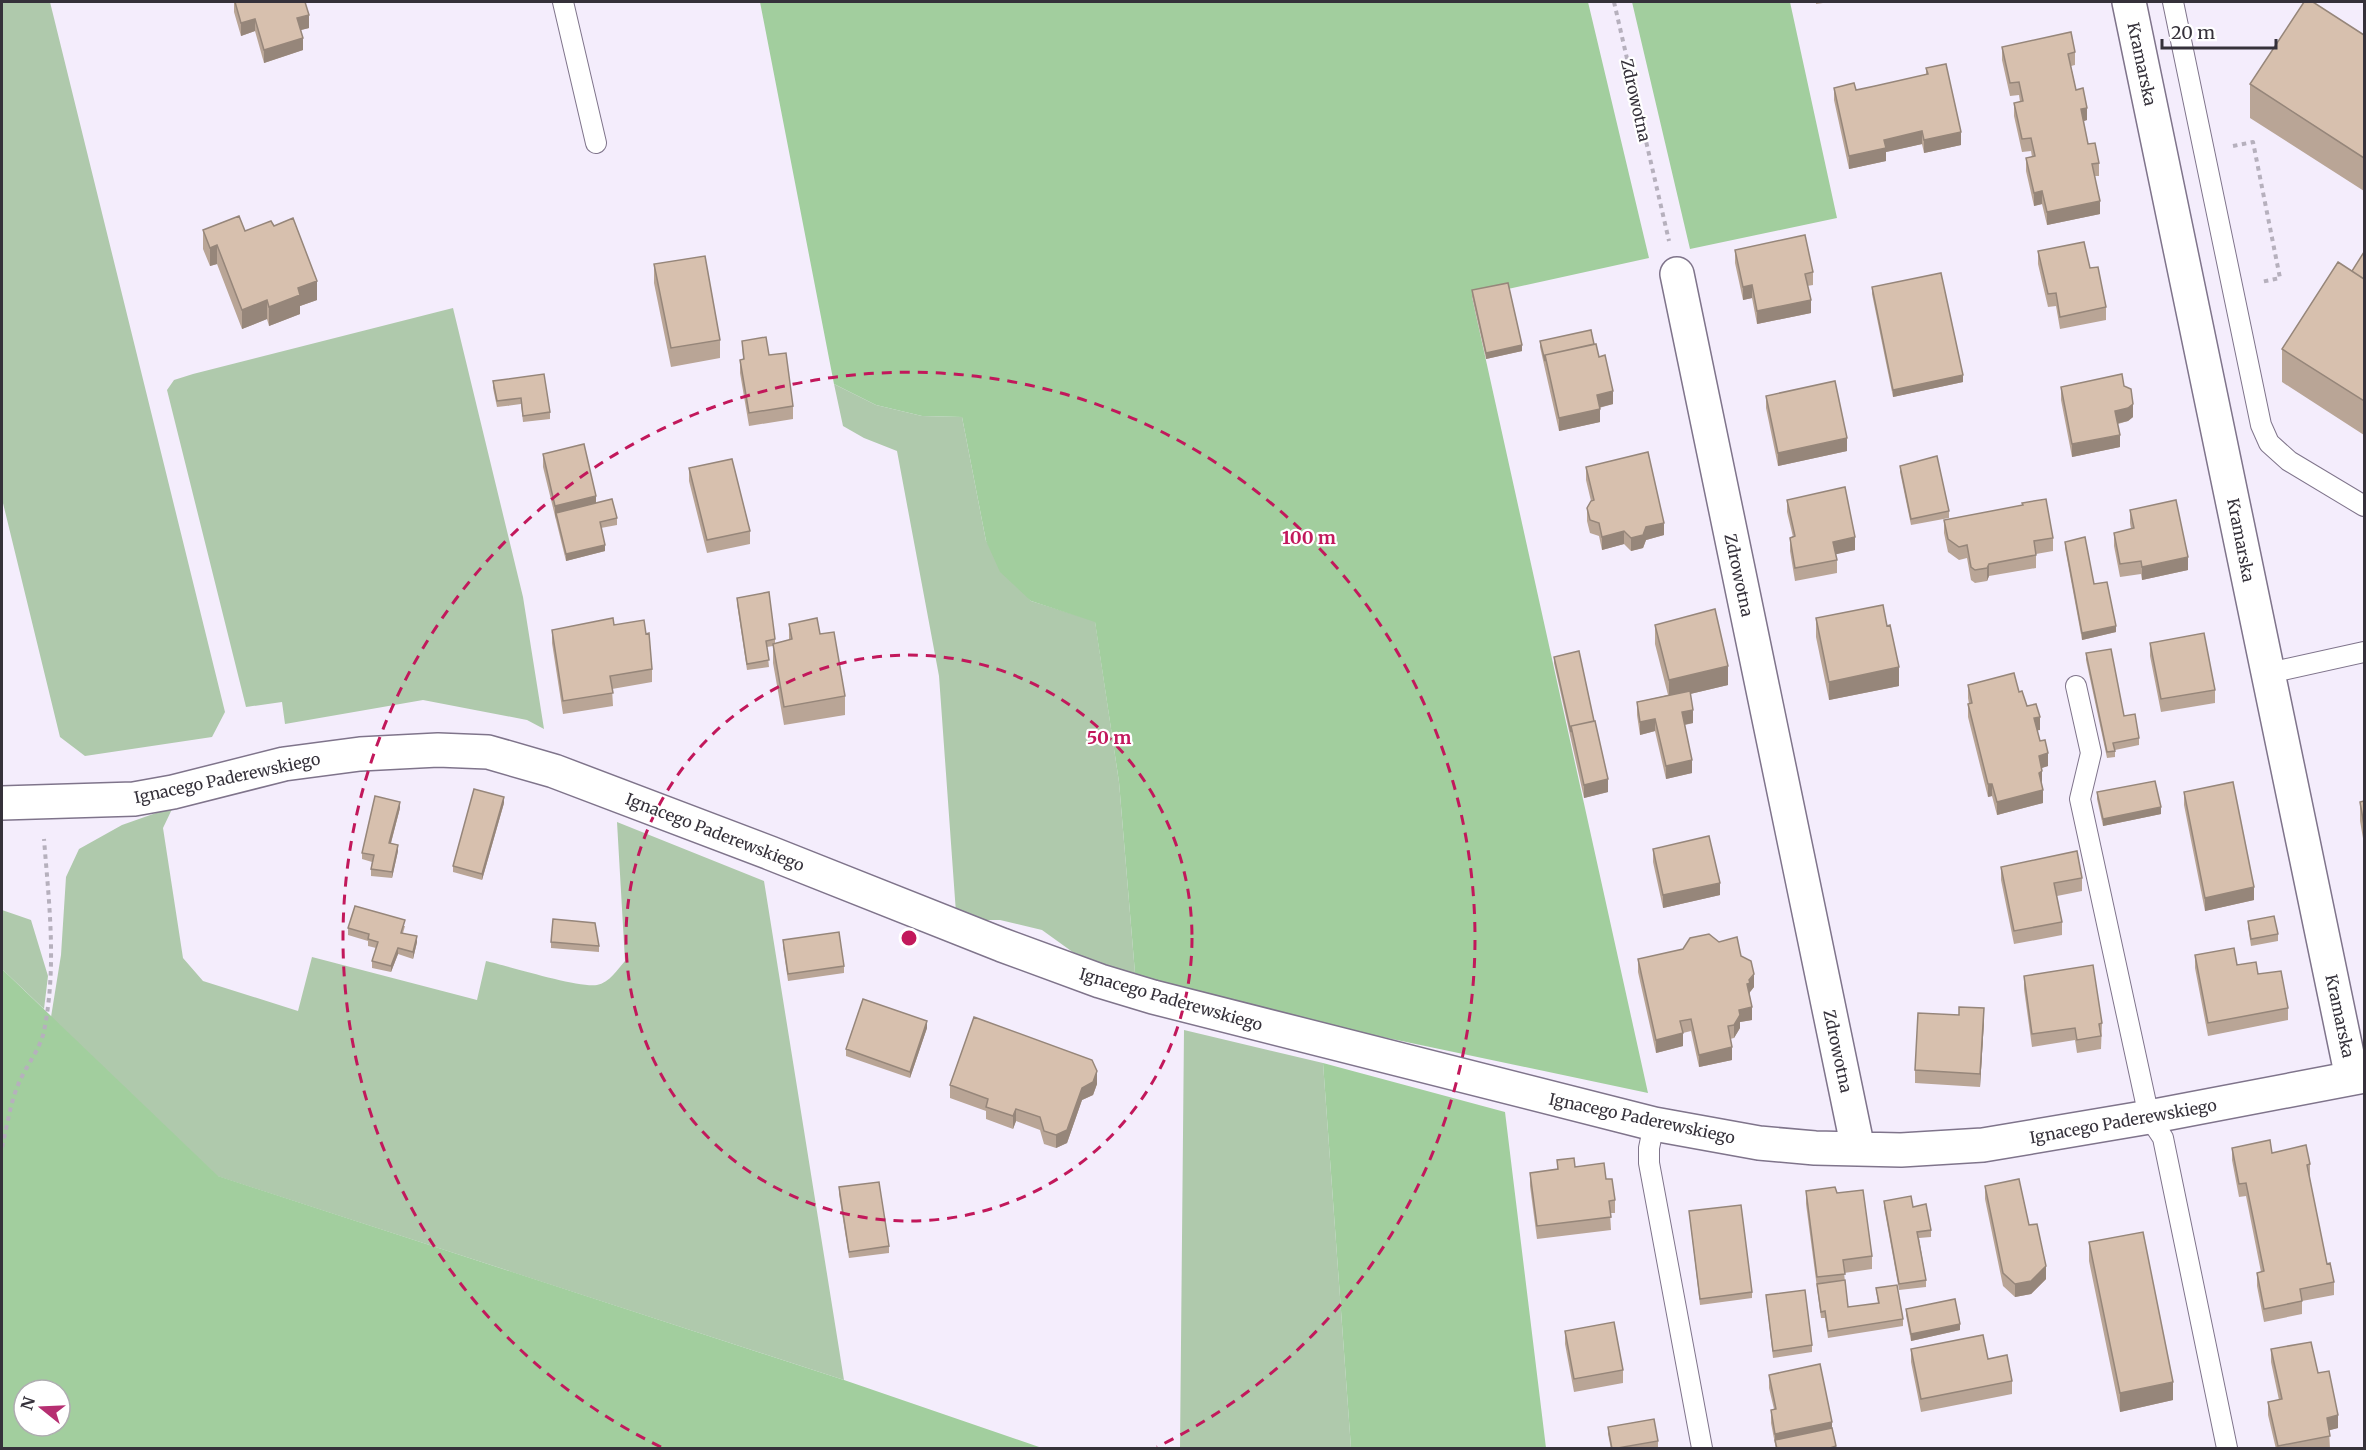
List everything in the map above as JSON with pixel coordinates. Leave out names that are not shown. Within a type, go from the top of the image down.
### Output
[{"type":"street","name":"Kramarska","points":[[2129,2],[2269,674],[2358,1077]]},
{"type":"street","name":"Zdrowotna","points":[[1677,274],[1858,1149]]},
{"type":"street","name":"Ignacego Paderewskiego","points":[[2,803],[134,799],[182,790],[284,764],[341,756],[438,750],[488,752],[554,771],[770,853],[934,920],[1100,981],[1153,997],[1654,1124],[1759,1143],[1858,1149],[1983,1145],[2149,1117],[2358,1077]]},
{"type":"lane","points":[[562,2],[596,143]]},
{"type":"lane","points":[[2173,2],[2261,425],[2269,443],[2289,461],[2364,506]]},
{"type":"lane","points":[[2269,674],[2364,652]]},
{"type":"lane","points":[[2076,686],[2091,753],[2080,799],[2149,1117],[2163,1138],[2227,1449]]},
{"type":"lane","points":[[1654,1124],[1648,1148],[1650,1163],[1702,1449]]},
{"type":"path","name":"Zdrowotna","points":[[1614,2],[1677,274]]},
{"type":"path","points":[[2223,147],[2253,142],[2280,278],[2252,284]]},
{"type":"path","points":[[2,1147],[16,1087],[39,1044],[47,1009],[52,967],[51,925],[40,802]]},
{"type":"green space","points":[[2,2],[50,2],[225,712],[212,737],[85,756],[60,737],[2,499]]},
{"type":"green space","points":[[760,2],[1588,2],[1649,258],[1472,297],[1648,1093],[1136,985],[1119,782],[1095,622],[1031,601],[1000,572],[986,541],[962,417],[922,416],[876,405],[834,384]]},
{"type":"green space","points":[[1632,2],[1790,2],[1837,218],[1690,249]]},
{"type":"green space","points":[[453,308],[523,597],[544,729],[527,720],[423,700],[285,724],[282,702],[246,707],[167,390],[174,380],[193,374]]},
{"type":"green space","points":[[834,384],[876,405],[922,416],[962,417],[986,541],[1031,601],[1095,621],[1119,782],[1136,985],[1074,953],[1042,930],[1000,920],[978,920],[956,913],[939,676],[897,451],[864,438],[843,426]]},
{"type":"green space","points":[[173,807],[163,828],[183,958],[203,981],[298,1011],[312,957],[477,1000],[486,961],[575,983],[597,985],[605,982],[625,961],[617,822],[764,881],[844,1380],[217,1176],[51,1017],[61,955],[66,877],[79,849],[122,825]]},
{"type":"green space","points":[[2,910],[31,920],[48,976],[44,1009],[2,969]]},
{"type":"green space","points":[[2,969],[218,1176],[844,1380],[1042,1448],[2,1448]]},
{"type":"green space","points":[[1184,1030],[1323,1063],[1351,1448],[1180,1448]]},
{"type":"green space","points":[[1323,1063],[1505,1112],[1546,1448],[1351,1448]]},
{"type":"building","points":[[235,2],[305,2],[309,15],[297,18],[303,38],[264,50],[255,19],[241,23]]},
{"type":"building","points":[[2304,2],[2313,2],[2364,35],[2364,158],[2250,84]]},
{"type":"building","points":[[2071,32],[2075,52],[2068,54],[2076,90],[2083,88],[2087,108],[2081,109],[2088,144],[2095,143],[2099,163],[2092,164],[2100,201],[2047,212],[2042,191],[2034,193],[2026,158],[2035,156],[2031,138],[2022,139],[2014,103],[2023,101],[2019,82],[2010,83],[2002,47]]},
{"type":"building","points":[[1946,64],[1961,132],[1924,140],[1922,131],[1884,140],[1886,148],[1849,156],[1834,88],[1854,83],[1856,90],[1875,86],[1928,74],[1926,68]]},
{"type":"building","points":[[239,216],[245,231],[271,221],[274,226],[293,218],[317,281],[298,288],[300,295],[269,307],[267,300],[242,310],[217,245],[210,248],[203,230]]},
{"type":"building","points":[[1805,235],[1813,272],[1805,274],[1811,300],[1757,311],[1752,285],[1743,287],[1735,250]]},
{"type":"building","points":[[2084,242],[2090,268],[2098,267],[2106,307],[2060,317],[2056,293],[2048,294],[2038,251]]},
{"type":"building","points":[[2364,252],[2364,279],[2352,271]]},
{"type":"building","points":[[705,256],[720,340],[671,348],[654,264]]},
{"type":"building","points":[[2338,262],[2364,279],[2364,401],[2282,349]]},
{"type":"building","points":[[1941,273],[1963,375],[1893,390],[1872,287]]},
{"type":"building","points":[[1508,283],[1522,345],[1486,353],[1472,290]]},
{"type":"building","points":[[1591,330],[1594,344],[1545,355],[1545,361],[1540,341]]},
{"type":"building","points":[[766,337],[769,355],[786,353],[793,406],[749,413],[740,360],[744,359],[742,341]]},
{"type":"building","points":[[1596,344],[1599,357],[1605,355],[1613,391],[1597,395],[1600,409],[1559,418],[1545,355]]},
{"type":"building","points":[[544,374],[550,412],[523,416],[521,398],[497,401],[493,381]]},
{"type":"building","points":[[2122,374],[2124,386],[2131,389],[2133,404],[2128,408],[2115,411],[2120,435],[2072,444],[2061,387]]},
{"type":"building","points":[[1835,381],[1847,438],[1778,453],[1766,396]]},
{"type":"building","points":[[584,444],[596,496],[555,506],[543,454]]},
{"type":"building","points":[[1648,452],[1664,523],[1646,527],[1643,535],[1631,538],[1624,531],[1602,537],[1599,523],[1590,520],[1587,508],[1594,500],[1586,467]]},
{"type":"building","points":[[1937,456],[1949,511],[1911,519],[1900,466]]},
{"type":"building","points":[[732,459],[750,531],[707,540],[689,468]]},
{"type":"building","points":[[1845,487],[1855,537],[1833,542],[1837,560],[1795,568],[1790,538],[1795,536],[1787,500]]},
{"type":"building","points":[[612,499],[617,518],[600,522],[605,545],[566,554],[556,513]]},
{"type":"building","points":[[2046,499],[2053,538],[2034,541],[2036,555],[1989,564],[1987,568],[1975,570],[1971,567],[1967,545],[1959,547],[1948,539],[1944,520]]},
{"type":"building","points":[[2176,500],[2188,557],[2142,567],[2141,561],[2120,564],[2114,533],[2134,528],[2130,510]]},
{"type":"building","points":[[2085,537],[2094,584],[2107,582],[2116,626],[2082,633],[2065,542]]},
{"type":"building","points":[[769,592],[775,639],[766,641],[769,660],[747,664],[737,598]]},
{"type":"building","points":[[1883,605],[1899,667],[1829,682],[1816,618]]},
{"type":"building","points":[[1715,609],[1728,666],[1669,680],[1655,625]]},
{"type":"building","points":[[613,618],[614,625],[644,620],[646,634],[649,633],[652,669],[610,676],[613,693],[563,701],[552,630]]},
{"type":"building","points":[[817,618],[820,634],[834,632],[845,696],[784,707],[773,644],[792,639],[789,624]]},
{"type":"building","points":[[2204,633],[2215,690],[2161,699],[2150,643]]},
{"type":"building","points":[[2111,649],[2124,716],[2135,714],[2139,738],[2113,743],[2115,751],[2107,752],[2086,653]]},
{"type":"building","points":[[1579,651],[1594,721],[1571,726],[1571,732],[1554,657]]},
{"type":"building","points":[[2014,673],[2019,692],[2022,691],[2027,706],[2036,704],[2040,717],[2034,718],[2040,741],[2045,740],[2048,753],[2039,756],[2042,771],[2039,773],[2043,790],[1997,802],[1992,784],[1988,784],[1968,704],[1972,703],[1968,685]]},
{"type":"building","points":[[1690,691],[1693,710],[1682,712],[1692,760],[1666,766],[1655,719],[1640,722],[1637,702]]},
{"type":"building","points":[[1595,721],[1608,779],[1584,785],[1571,726]]},
{"type":"building","points":[[2155,781],[2161,807],[2103,819],[2097,792]]},
{"type":"building","points":[[2233,782],[2254,887],[2205,898],[2184,792]]},
{"type":"building","points":[[474,789],[504,797],[482,874],[453,866]]},
{"type":"building","points":[[375,796],[400,802],[389,843],[398,845],[392,872],[371,869],[374,855],[362,853]]},
{"type":"building","points":[[2364,801],[2364,825],[2360,802]]},
{"type":"building","points":[[1709,836],[1720,883],[1663,895],[1653,849]]},
{"type":"building","points":[[2077,851],[2082,878],[2054,883],[2062,922],[2014,931],[2001,867]]},
{"type":"building","points":[[355,906],[405,920],[401,933],[417,936],[413,952],[398,948],[391,966],[372,961],[378,942],[368,939],[369,934],[348,928]]},
{"type":"building","points":[[2274,916],[2278,934],[2251,939],[2248,921]]},
{"type":"building","points":[[553,919],[595,923],[599,946],[551,942]]},
{"type":"building","points":[[839,932],[844,966],[788,974],[783,940]]},
{"type":"building","points":[[1709,934],[1719,942],[1737,937],[1741,956],[1751,961],[1754,974],[1749,980],[1750,983],[1747,984],[1752,1007],[1739,1010],[1740,1015],[1734,1025],[1728,1026],[1732,1047],[1699,1055],[1691,1019],[1680,1021],[1683,1033],[1656,1040],[1638,959],[1683,949],[1690,938]]},
{"type":"building","points":[[2234,948],[2237,965],[2256,962],[2258,974],[2281,971],[2288,1008],[2208,1023],[2195,955]]},
{"type":"building","points":[[2093,965],[2102,1023],[2099,1024],[2101,1036],[2077,1040],[2075,1028],[2032,1034],[2024,976]]},
{"type":"building","points":[[863,999],[927,1021],[910,1072],[846,1049]]},
{"type":"building","points":[[1959,1007],[1984,1008],[1980,1074],[1915,1070],[1918,1013],[1959,1015]]},
{"type":"building","points":[[974,1017],[1092,1060],[1097,1071],[1093,1082],[1082,1088],[1067,1130],[1056,1135],[1044,1131],[1040,1117],[1016,1109],[1013,1116],[986,1107],[988,1099],[950,1085]]},
{"type":"building","points":[[2270,1140],[2272,1153],[2306,1145],[2310,1164],[2307,1165],[2327,1264],[2330,1263],[2334,1282],[2300,1289],[2302,1301],[2264,1309],[2257,1273],[2264,1271],[2246,1183],[2239,1184],[2232,1148]]},
{"type":"building","points":[[1574,1158],[1575,1167],[1604,1163],[1606,1179],[1612,1179],[1615,1200],[1609,1201],[1611,1217],[1537,1226],[1530,1173],[1558,1169],[1557,1160]]},
{"type":"building","points":[[2019,1179],[2029,1225],[2037,1224],[2046,1266],[2031,1281],[2015,1284],[2003,1273],[1985,1186]]},
{"type":"building","points":[[879,1182],[889,1246],[849,1252],[839,1187]]},
{"type":"building","points":[[1835,1187],[1837,1193],[1863,1190],[1872,1256],[1843,1260],[1845,1274],[1817,1277],[1806,1191]]},
{"type":"building","points":[[1911,1196],[1913,1207],[1926,1204],[1931,1230],[1917,1232],[1926,1280],[1899,1284],[1884,1201]]},
{"type":"building","points":[[1741,1205],[1752,1292],[1700,1299],[1689,1211]]},
{"type":"building","points":[[2143,1232],[2173,1382],[2120,1393],[2089,1242]]},
{"type":"building","points":[[1845,1280],[1848,1307],[1879,1303],[1876,1288],[1897,1285],[1903,1319],[1828,1331],[1825,1311],[1821,1312],[1817,1284]]},
{"type":"building","points":[[1805,1290],[1812,1345],[1773,1351],[1766,1295]]},
{"type":"building","points":[[1955,1299],[1960,1324],[1911,1334],[1906,1309]]},
{"type":"building","points":[[1614,1322],[1623,1370],[1574,1379],[1565,1331]]},
{"type":"building","points":[[1983,1335],[1988,1359],[2007,1355],[2012,1381],[1921,1399],[1911,1349]]},
{"type":"building","points":[[2311,1342],[2318,1373],[2329,1371],[2338,1415],[2327,1418],[2330,1436],[2278,1446],[2268,1402],[2282,1399],[2271,1349]]},
{"type":"building","points":[[1820,1364],[1832,1422],[1775,1434],[1771,1410],[1776,1409],[1769,1375]]},
{"type":"building","points":[[1654,1419],[1658,1441],[1612,1449],[1608,1427]]},
{"type":"building","points":[[1832,1428],[1836,1446],[1827,1449],[1777,1449],[1775,1440]]}]
